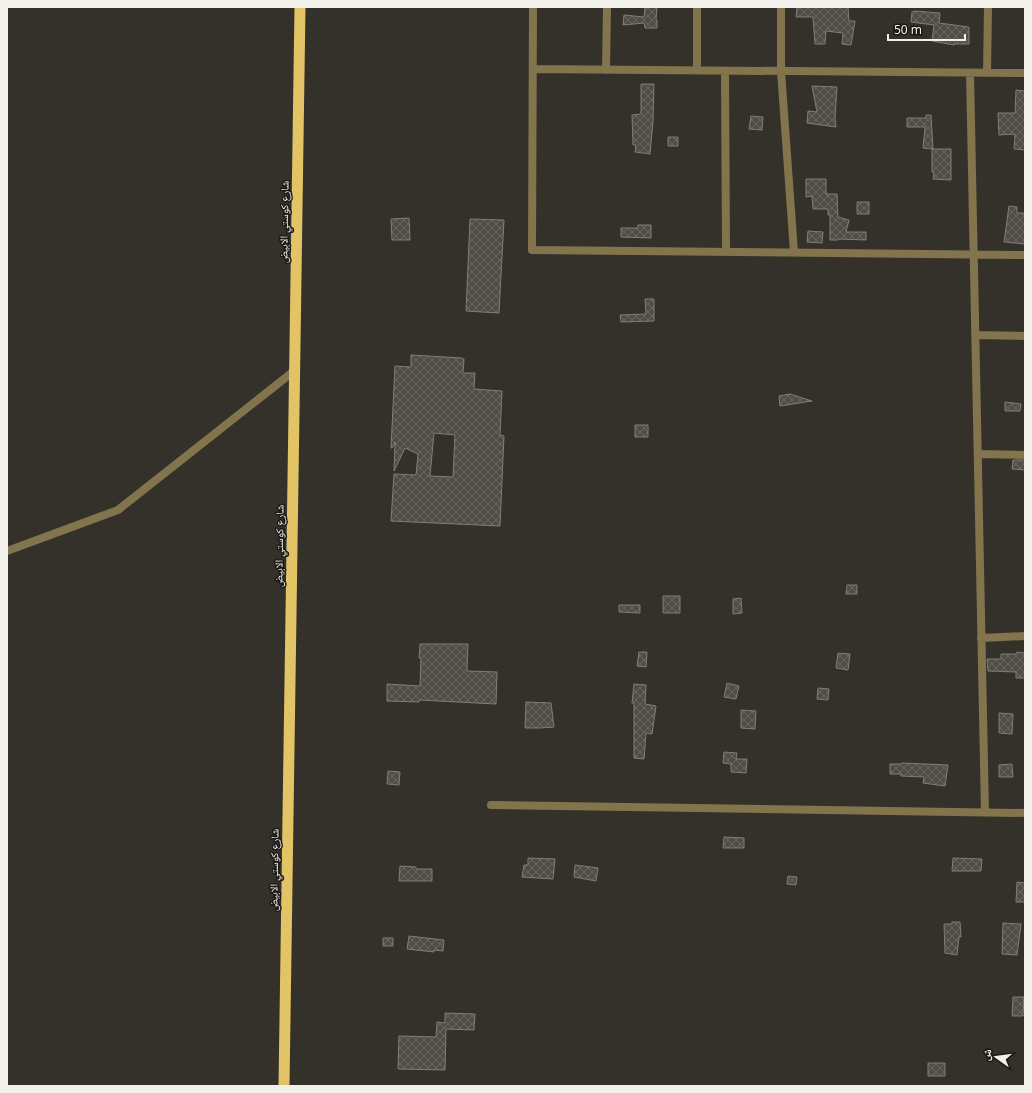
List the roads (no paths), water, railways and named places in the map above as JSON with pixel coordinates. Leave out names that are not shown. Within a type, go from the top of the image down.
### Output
[{"type":"highway","name":"شارع كوستي الابيض","points":[[284,1086],[300,7]]},
{"type":"street","points":[[533,7],[532,250],[1025,255]]},
{"type":"street","points":[[606,70],[607,7]]},
{"type":"street","points":[[697,7],[697,70]]},
{"type":"street","points":[[781,7],[781,71],[794,252]]},
{"type":"street","points":[[987,73],[988,7]]},
{"type":"street","points":[[533,69],[1025,73]]},
{"type":"street","points":[[725,71],[726,252]]},
{"type":"street","points":[[970,73],[985,813]]},
{"type":"street","points":[[975,336],[1025,336]]},
{"type":"street","points":[[7,551],[118,510],[294,371]]},
{"type":"street","points":[[978,454],[1025,455]]},
{"type":"street","points":[[981,638],[1025,636]]},
{"type":"street","points":[[491,805],[1025,813]]}]
